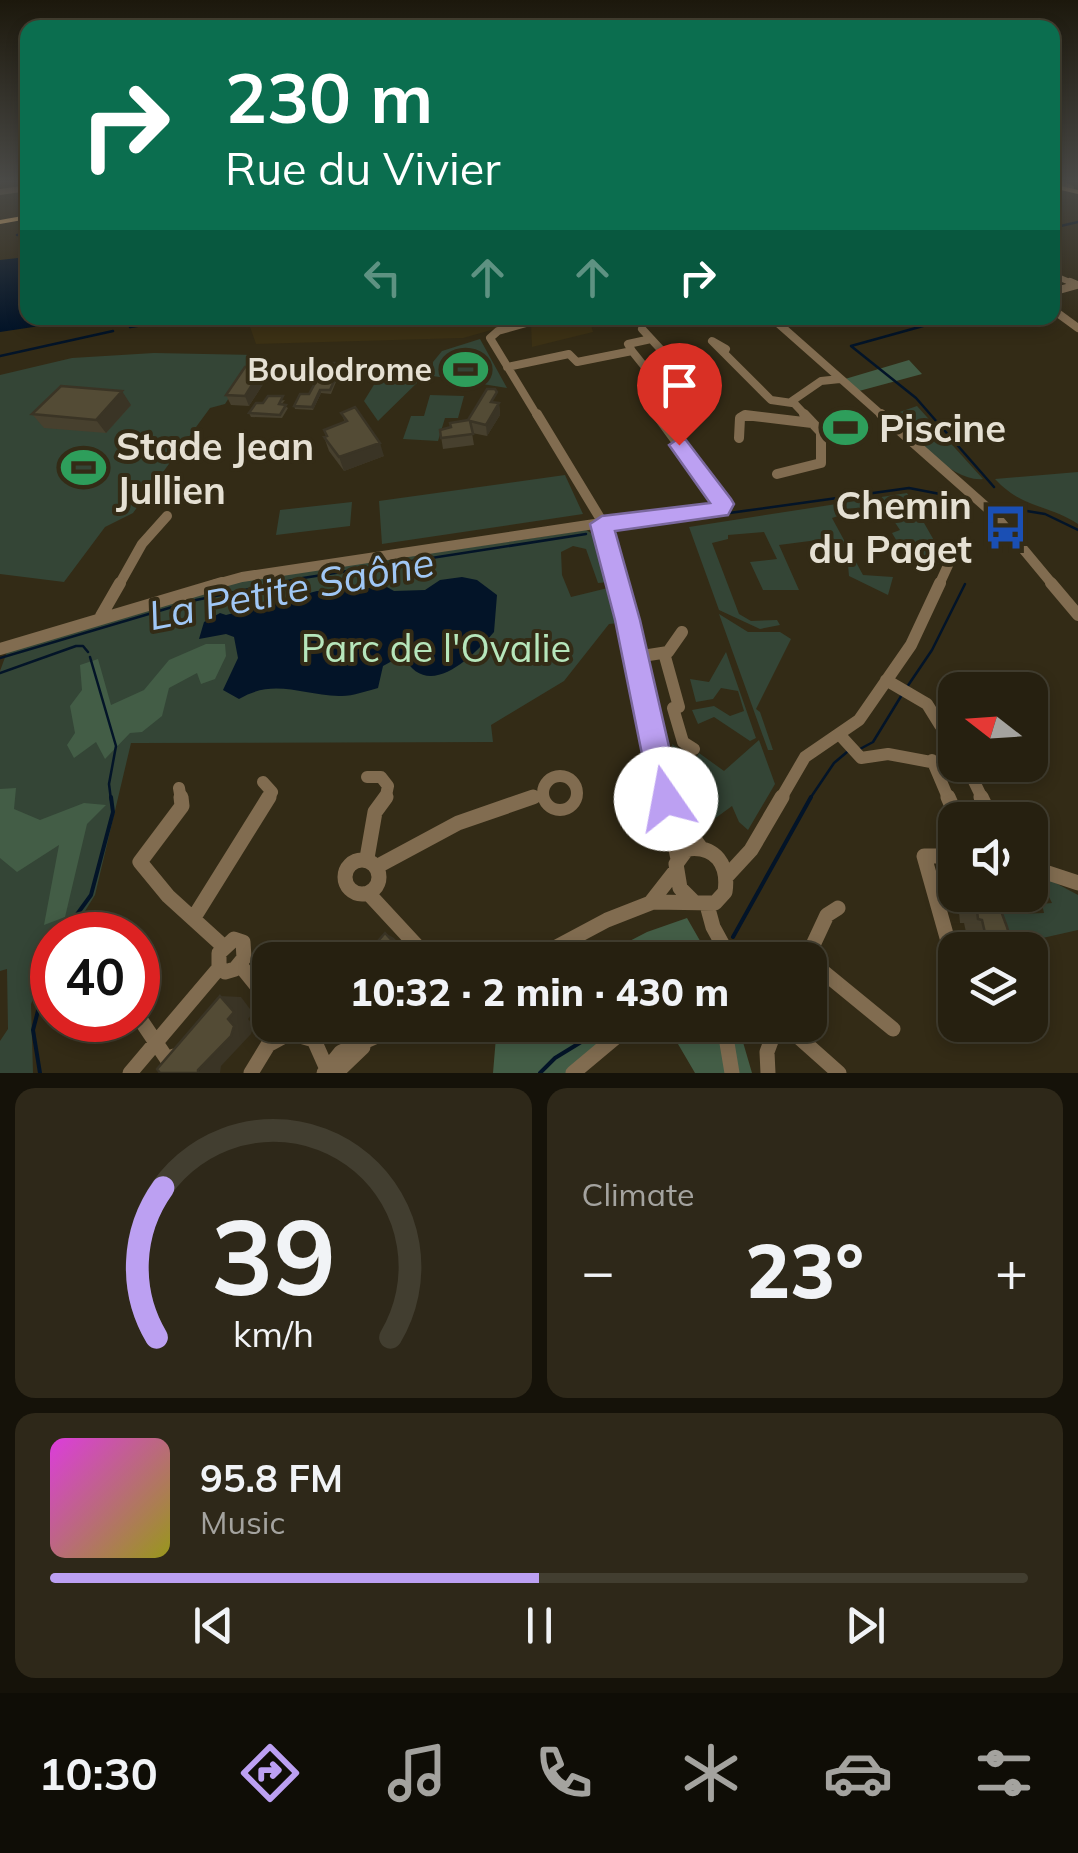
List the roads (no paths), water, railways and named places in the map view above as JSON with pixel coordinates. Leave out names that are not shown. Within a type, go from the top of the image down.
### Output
[{"type":"street","points":[[1060,278],[1077,285],[1060,290]]},
{"type":"street","points":[[522,325],[493,334],[492,342],[602,524],[636,656],[680,888],[700,903],[721,942]]},
{"type":"street","points":[[780,325],[982,503],[1078,615]]},
{"type":"street","points":[[642,329],[700,391]]},
{"type":"street","points":[[651,339],[628,344],[652,376],[680,370]]},
{"type":"street","points":[[506,367],[569,354],[577,362],[632,350]]},
{"type":"street","points":[[724,354],[771,400],[792,403],[820,432],[821,462],[777,474]]},
{"type":"street","points":[[792,403],[821,381],[841,378]]},
{"type":"street","points":[[0,649],[137,605],[242,577],[720,510],[723,504],[657,415]]},
{"type":"street","points":[[738,438],[740,418],[745,415],[814,423]]},
{"type":"street","points":[[101,616],[152,530],[166,516]]},
{"type":"street","points":[[727,876],[751,850],[806,757],[897,687],[911,645],[950,560]]},
{"type":"street","points":[[111,596],[112,604],[118,607],[137,605]]},
{"type":"street","points":[[636,656],[664,653],[682,632]]},
{"type":"street","points":[[664,653],[679,707],[673,708],[683,742],[694,749]]},
{"type":"street","points":[[897,687],[927,704],[938,722]]},
{"type":"street","points":[[839,734],[853,751],[932,760],[968,769],[984,802]]},
{"type":"street","points":[[932,760],[950,802]]},
{"type":"street","points":[[367,777],[380,777],[388,786],[386,799],[374,812],[372,862],[375,886],[368,893],[352,894],[345,881],[348,869],[372,862],[448,825],[503,804],[544,796]]},
{"type":"street","points":[[193,918],[272,792],[262,782]]},
{"type":"street","points":[[179,788],[182,806],[140,862],[168,896],[223,946]]},
{"type":"street","points":[[569,942],[651,902],[700,903],[725,892],[727,876],[718,856],[700,846],[680,825],[666,799]]},
{"type":"street","points":[[651,902],[687,849],[700,846]]},
{"type":"street","points":[[938,856],[924,856],[938,906]]},
{"type":"street","points":[[1048,873],[1078,883]]},
{"type":"street","points":[[368,893],[413,942]]},
{"type":"street","points":[[816,942],[827,915],[838,908]]},
{"type":"street","points":[[234,940],[243,942],[246,949],[240,965],[225,972],[217,962],[223,946],[234,940]]},
{"type":"street","points":[[240,965],[252,980]]},
{"type":"street","points":[[160,1035],[219,968]]},
{"type":"street","points":[[827,975],[893,1029]]},
{"type":"street","points":[[130,1073],[154,1042],[170,1061]]},
{"type":"street","points":[[250,1073],[269,1042]]},
{"type":"street","points":[[315,1042],[329,1071],[370,1042]]},
{"type":"street","points":[[573,1073],[595,1046],[604,1042]]},
{"type":"street","points":[[727,1042],[732,1073]]},
{"type":"street","points":[[768,1073],[766,1052],[772,1042]]},
{"type":"street","points":[[802,1042],[839,1073]]},
{"type":"water","points":[[20,258],[20,325],[46,325],[0,332],[0,260]]},
{"type":"water","points":[[440,580],[477,580],[497,595],[494,632],[461,664],[436,675],[424,675],[413,669],[403,655],[383,666],[378,688],[358,694],[339,696],[276,689],[239,699],[223,690],[238,658],[234,637],[226,634],[199,639],[204,622],[220,613],[226,615],[317,591],[387,587],[394,591],[425,590]]},
{"type":"waterway","points":[[130,327],[143,325]]},
{"type":"waterway","points":[[922,325],[851,346],[916,398],[994,487]]},
{"type":"waterway","points":[[0,356],[113,331]]},
{"type":"waterway","name":"La Petite Saône","points":[[722,514],[909,488],[971,500]]},
{"type":"waterway","name":"La Petite Saône","points":[[989,505],[1045,514],[1078,530]]},
{"type":"waterway","name":"La Petite Saône","points":[[613,529],[704,517]]},
{"type":"waterway","name":"La Petite Saône","points":[[0,658],[196,600],[303,578],[586,534]]},
{"type":"waterway","points":[[907,687],[932,650],[965,584]]},
{"type":"waterway","points":[[0,673],[76,646],[83,646],[88,652]]},
{"type":"waterway","points":[[90,657],[116,746],[109,784],[111,800]]},
{"type":"waterway","points":[[860,749],[873,742],[903,693]]},
{"type":"waterway","points":[[811,797],[834,763],[847,752]]},
{"type":"waterway","points":[[79,912],[91,895],[113,812],[111,797]]},
{"type":"waterway","points":[[733,937],[811,797]]},
{"type":"waterway","points":[[35,1042],[40,1073]]},
{"type":"waterway","points":[[540,1073],[581,1042]]},
{"type":"place","name":"Boulodrome","points":[[465,369]]},
{"type":"place","name":"Piscine","points":[[846,428]]},
{"type":"place","name":"Stade Jean Jullien","points":[[83,468]]},
{"type":"place","name":"Chemin du Paget","points":[[1005,527]]},
{"type":"park label","name":"Parc de l'Ovalie","points":[[436,648]]}]
